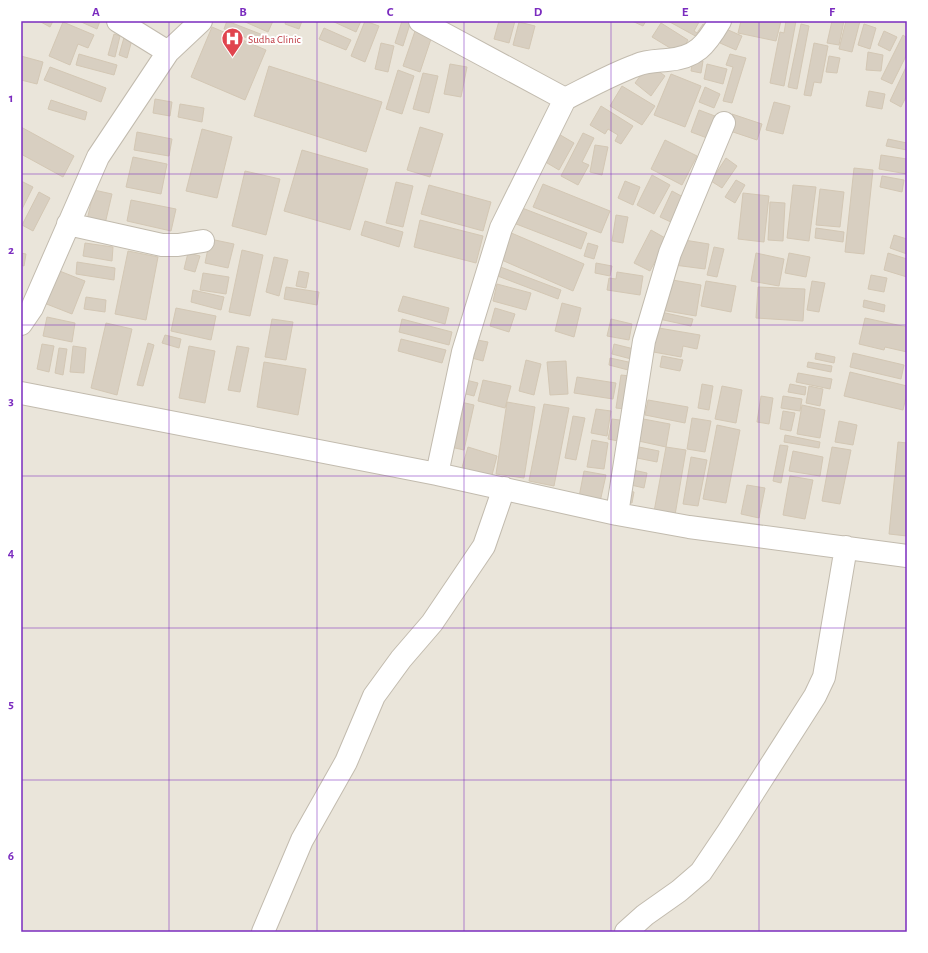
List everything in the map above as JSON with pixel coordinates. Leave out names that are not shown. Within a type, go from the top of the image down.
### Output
[{"type":"street","points":[[118,21],[168,52]]},
{"type":"street","points":[[21,324],[32,308],[98,157],[168,52],[201,21]]},
{"type":"street","points":[[420,21],[565,99]]},
{"type":"street","points":[[436,474],[463,352],[501,228],[565,99],[620,71],[638,64],[672,60],[692,55],[702,48],[720,21]]},
{"type":"street","points":[[617,514],[644,341],[648,325],[670,253],[724,123]]},
{"type":"street","points":[[68,224],[162,245],[178,245],[203,241]]},
{"type":"street","points":[[21,393],[436,474],[617,514],[689,527],[907,556]]},
{"type":"street","points":[[263,932],[302,840],[346,762],[374,696],[401,659],[432,623],[484,546],[504,488]]},
{"type":"street","points":[[626,932],[645,915],[679,891],[700,872],[728,832],[815,696],[824,677],[846,547]]},
{"type":"shaded area","points":[[21,21],[907,21],[907,932],[21,932]]},
{"type":"building","points":[[39,21],[53,21],[50,27]]},
{"type":"building","points":[[79,21],[100,21],[97,29]]},
{"type":"building","points":[[227,21],[263,35],[260,43],[224,29]]},
{"type":"building","points":[[243,21],[273,21],[268,32]]},
{"type":"building","points":[[286,21],[302,21],[299,29],[285,24]]},
{"type":"building","points":[[332,21],[361,21],[356,32]]},
{"type":"building","points":[[365,21],[379,26],[365,62],[351,56]]},
{"type":"building","points":[[402,21],[411,21],[403,46],[395,43]]},
{"type":"building","points":[[499,21],[515,21],[509,43],[494,39]]},
{"type":"building","points":[[632,21],[646,21],[643,26]]},
{"type":"building","points":[[668,21],[697,21],[699,22],[694,31],[697,33],[703,24],[706,26],[699,38]]},
{"type":"building","points":[[741,21],[781,21],[776,41],[738,33]]},
{"type":"building","points":[[786,21],[796,21],[784,86],[770,83],[780,32],[784,33]]},
{"type":"building","points":[[832,21],[844,21],[839,45],[827,43]]},
{"type":"building","points":[[846,21],[860,21],[852,52],[839,49]]},
{"type":"building","points":[[63,22],[94,35],[88,48],[78,44],[70,65],[49,56]]},
{"type":"building","points":[[519,22],[535,26],[529,49],[513,45]]},
{"type":"building","points":[[661,23],[688,40],[680,54],[652,37]]},
{"type":"building","points":[[801,24],[809,26],[797,89],[788,87]]},
{"type":"building","points":[[864,24],[876,28],[870,49],[858,45]]},
{"type":"building","points":[[212,27],[266,50],[245,100],[191,77]]},
{"type":"building","points":[[324,28],[351,40],[346,50],[319,39]]},
{"type":"building","points":[[726,29],[742,36],[736,50],[720,43]]},
{"type":"building","points":[[415,31],[432,36],[420,72],[403,66]]},
{"type":"building","points":[[884,31],[897,37],[890,51],[878,45]]},
{"type":"building","points":[[114,34],[120,36],[115,57],[108,55]]},
{"type":"building","points":[[125,34],[133,36],[127,58],[119,55]]},
{"type":"building","points":[[903,35],[907,38],[907,54],[892,84],[881,79]]},
{"type":"building","points":[[381,43],[394,46],[388,72],[375,69]]},
{"type":"building","points":[[814,43],[828,46],[821,83],[814,82],[811,96],[804,95]]},
{"type":"building","points":[[868,52],[883,55],[881,71],[866,70]]},
{"type":"building","points":[[79,54],[117,65],[114,75],[76,65]]},
{"type":"building","points":[[730,54],[746,58],[732,103],[723,101],[733,67],[726,65]]},
{"type":"building","points":[[21,56],[43,62],[37,84],[21,80]]},
{"type":"building","points":[[829,56],[840,58],[837,73],[826,72]]},
{"type":"building","points":[[693,59],[703,61],[701,73],[691,71]]},
{"type":"building","points":[[450,64],[467,67],[461,97],[444,94]]},
{"type":"building","points":[[649,64],[665,76],[651,96],[635,83]]},
{"type":"building","points":[[707,64],[727,69],[723,84],[704,79]]},
{"type":"building","points":[[907,65],[907,95],[901,107],[890,101]]},
{"type":"building","points":[[269,66],[382,102],[366,152],[254,116]]},
{"type":"building","points":[[50,67],[106,88],[101,102],[44,80]]},
{"type":"building","points":[[398,70],[414,76],[402,114],[386,109]]},
{"type":"building","points":[[423,73],[438,76],[429,113],[413,109]]},
{"type":"building","points":[[671,74],[701,86],[685,127],[654,115]]},
{"type":"building","points":[[622,86],[655,106],[642,125],[610,106]]},
{"type":"building","points":[[705,87],[720,94],[714,108],[699,102]]},
{"type":"building","points":[[869,91],[885,94],[882,109],[866,106]]},
{"type":"building","points":[[155,99],[172,102],[170,116],[153,113]]},
{"type":"building","points":[[51,100],[87,112],[85,120],[48,109]]},
{"type":"building","points":[[774,102],[790,106],[783,134],[766,130]]},
{"type":"building","points":[[180,104],[204,108],[202,122],[178,117]]},
{"type":"building","points":[[601,106],[633,126],[621,144],[615,141],[618,135],[608,129],[605,134],[590,125]]},
{"type":"building","points":[[699,110],[715,116],[707,138],[691,132]]},
{"type":"building","points":[[732,114],[762,124],[757,140],[727,130]]},
{"type":"building","points":[[21,127],[74,156],[63,177],[21,154]]},
{"type":"building","points":[[420,127],[443,134],[430,177],[407,170]]},
{"type":"building","points":[[202,129],[232,137],[217,198],[186,191]]},
{"type":"building","points":[[137,132],[172,139],[169,156],[134,150]]},
{"type":"building","points":[[557,133],[574,143],[559,170],[542,160]]},
{"type":"building","points":[[583,133],[594,138],[582,162],[589,165],[578,185],[561,176]]},
{"type":"building","points":[[888,139],[907,143],[907,150],[886,146]]},
{"type":"building","points":[[665,140],[697,156],[682,185],[651,169]]},
{"type":"building","points":[[595,145],[608,147],[602,175],[590,172]]},
{"type":"building","points":[[302,150],[368,169],[350,230],[284,211]]},
{"type":"building","points":[[881,155],[907,159],[907,174],[879,169]]},
{"type":"building","points":[[133,157],[167,164],[161,194],[126,187]]},
{"type":"building","points":[[726,158],[737,166],[722,188],[711,181]]},
{"type":"building","points":[[854,168],[873,170],[864,254],[845,252]]},
{"type":"building","points":[[245,171],[280,179],[266,235],[232,226]]},
{"type":"building","points":[[652,175],[670,185],[654,214],[637,205]]},
{"type":"building","points":[[882,176],[904,180],[902,192],[880,187]]},
{"type":"building","points":[[736,180],[745,185],[735,203],[725,197]]},
{"type":"building","points":[[21,181],[33,187],[21,211]]},
{"type":"building","points":[[625,181],[640,187],[633,205],[618,198]]},
{"type":"building","points":[[396,182],[413,186],[403,227],[386,223]]},
{"type":"building","points":[[543,184],[610,211],[601,233],[533,207]]},
{"type":"building","points":[[429,185],[491,202],[483,231],[421,214]]},
{"type":"building","points":[[793,185],[816,187],[809,241],[787,238]]},
{"type":"building","points":[[820,189],[844,192],[840,227],[816,225]]},
{"type":"building","points":[[94,190],[112,194],[105,224],[87,220]]},
{"type":"building","points":[[672,191],[685,198],[673,223],[660,217]]},
{"type":"building","points":[[39,192],[50,198],[33,231],[22,225]]},
{"type":"building","points":[[743,193],[769,196],[764,242],[738,239]]},
{"type":"building","points":[[131,200],[176,209],[171,231],[127,221]]},
{"type":"building","points":[[770,202],[785,203],[783,241],[768,240]]},
{"type":"building","points":[[517,206],[587,233],[581,249],[511,222]]},
{"type":"building","points":[[616,215],[628,217],[623,243],[612,241]]},
{"type":"building","points":[[420,220],[483,236],[476,263],[414,247]]},
{"type":"building","points":[[365,221],[403,232],[399,247],[361,235]]},
{"type":"building","points":[[816,228],[844,232],[843,242],[815,238]]},
{"type":"building","points":[[651,230],[667,239],[650,271],[634,263]]},
{"type":"building","points":[[509,232],[584,264],[573,291],[497,258]]},
{"type":"building","points":[[894,235],[907,239],[907,254],[890,248]]},
{"type":"building","points":[[210,239],[234,244],[228,268],[205,263]]},
{"type":"building","points":[[678,239],[709,244],[705,269],[674,265]]},
{"type":"building","points":[[85,243],[113,247],[112,261],[83,256]]},
{"type":"building","points":[[588,243],[598,246],[594,259],[584,256]]},
{"type":"building","points":[[714,247],[724,249],[717,277],[707,275]]},
{"type":"building","points":[[242,250],[263,255],[250,316],[229,312]]},
{"type":"building","points":[[128,251],[158,257],[146,320],[115,314]]},
{"type":"building","points":[[21,253],[26,254],[24,266],[21,265]]},
{"type":"building","points":[[188,253],[200,256],[195,272],[184,269]]},
{"type":"building","points":[[756,253],[784,259],[779,286],[751,281]]},
{"type":"building","points":[[789,253],[810,257],[806,277],[785,273]]},
{"type":"building","points":[[888,253],[907,259],[907,277],[884,270]]},
{"type":"building","points":[[274,257],[288,260],[279,296],[266,292]]},
{"type":"building","points":[[77,262],[115,268],[114,280],[76,274]]},
{"type":"building","points":[[596,263],[612,266],[610,276],[595,273]]},
{"type":"building","points":[[498,266],[561,290],[558,299],[495,275]]},
{"type":"building","points":[[57,270],[85,281],[72,314],[44,303]]},
{"type":"building","points":[[299,271],[309,273],[306,288],[296,286]]},
{"type":"building","points":[[617,272],[643,276],[640,295],[607,290],[609,278],[616,279]]},
{"type":"building","points":[[203,273],[229,277],[226,294],[200,290]]},
{"type":"building","points":[[871,275],[887,278],[884,292],[868,289]]},
{"type":"building","points":[[667,279],[701,285],[696,316],[661,310]]},
{"type":"building","points":[[706,281],[736,286],[731,312],[701,306]]},
{"type":"building","points":[[812,281],[825,283],[819,312],[807,310]]},
{"type":"building","points":[[497,284],[531,293],[526,310],[493,301]]},
{"type":"building","points":[[286,287],[319,292],[317,305],[284,299]]},
{"type":"building","points":[[758,287],[805,289],[803,321],[756,318]]},
{"type":"building","points":[[193,290],[224,297],[221,310],[191,302]]},
{"type":"building","points":[[403,296],[449,308],[445,324],[398,311]]},
{"type":"building","points":[[86,297],[106,300],[105,312],[84,309]]},
{"type":"building","points":[[864,300],[885,305],[884,312],[863,307]]},
{"type":"building","points":[[562,303],[581,308],[574,337],[555,331]]},
{"type":"building","points":[[176,308],[216,316],[211,340],[171,331]]},
{"type":"building","points":[[495,308],[515,314],[509,332],[490,326]]},
{"type":"building","points":[[661,312],[693,319],[691,326],[659,319]]},
{"type":"building","points":[[47,317],[75,323],[72,342],[43,336]]},
{"type":"building","points":[[865,318],[907,327],[907,352],[885,347],[884,350],[859,344]]},
{"type":"building","points":[[272,319],[293,322],[286,360],[265,357]]},
{"type":"building","points":[[402,319],[452,332],[449,345],[399,332]]},
{"type":"building","points":[[611,319],[632,324],[629,340],[607,336]]},
{"type":"building","points":[[106,323],[132,329],[117,395],[91,388]]},
{"type":"building","points":[[653,327],[700,335],[697,349],[683,346],[681,357],[648,351]]},
{"type":"building","points":[[165,335],[181,339],[179,348],[162,343]]},
{"type":"building","points":[[401,339],[446,350],[442,363],[398,351]]},
{"type":"building","points":[[472,339],[488,342],[483,361],[468,357]]},
{"type":"building","points":[[148,343],[154,345],[143,386],[137,385]]},
{"type":"building","points":[[42,344],[54,346],[49,372],[37,369]]},
{"type":"building","points":[[614,344],[638,350],[635,360],[612,354]]},
{"type":"building","points":[[73,346],[86,348],[84,373],[70,372]]},
{"type":"building","points":[[189,346],[215,351],[205,403],[179,398]]},
{"type":"building","points":[[237,346],[249,348],[240,392],[228,390]]},
{"type":"building","points":[[59,348],[67,349],[63,375],[55,373]]},
{"type":"building","points":[[816,353],[835,357],[834,363],[815,359]]},
{"type":"building","points":[[853,353],[904,365],[901,379],[850,367]]},
{"type":"building","points":[[662,356],[683,360],[680,371],[660,367]]},
{"type":"building","points":[[610,358],[633,363],[632,371],[609,365]]},
{"type":"building","points":[[526,360],[541,364],[534,395],[519,391]]},
{"type":"building","points":[[566,361],[568,394],[550,395],[547,362]]},
{"type":"building","points":[[264,362],[306,369],[298,415],[257,407]]},
{"type":"building","points":[[808,362],[832,366],[831,372],[807,367]]},
{"type":"building","points":[[850,372],[907,386],[903,410],[844,396]]},
{"type":"building","points":[[798,373],[832,379],[830,389],[796,382]]},
{"type":"building","points":[[621,375],[630,376],[625,409],[616,408]]},
{"type":"building","points":[[577,377],[616,383],[613,399],[574,393]]},
{"type":"building","points":[[462,379],[478,383],[474,396],[458,392]]},
{"type":"building","points":[[483,380],[511,386],[505,408],[478,401]]},
{"type":"building","points":[[702,384],[713,386],[709,410],[698,408]]},
{"type":"building","points":[[790,384],[806,387],[805,395],[788,392]]},
{"type":"building","points":[[722,386],[742,390],[736,423],[715,419]]},
{"type":"building","points":[[809,386],[823,389],[820,406],[806,403]]},
{"type":"building","points":[[761,396],[773,398],[769,424],[757,422]]},
{"type":"building","points":[[783,396],[802,399],[800,411],[781,408]]},
{"type":"building","points":[[648,400],[688,407],[685,423],[645,415]]},
{"type":"building","points":[[456,401],[474,405],[464,450],[446,446]]},
{"type":"building","points":[[507,402],[535,407],[524,478],[496,474]]},
{"type":"building","points":[[544,404],[569,408],[554,486],[529,481]]},
{"type":"building","points":[[802,405],[825,410],[820,438],[797,434]]},
{"type":"building","points":[[596,409],[611,411],[607,436],[591,433]]},
{"type":"building","points":[[783,411],[795,413],[791,431],[780,429]]},
{"type":"building","points":[[573,416],[585,418],[576,460],[565,458]]},
{"type":"building","points":[[638,418],[670,424],[666,447],[634,440]]},
{"type":"building","points":[[692,418],[711,421],[705,452],[687,449]]},
{"type":"building","points":[[612,419],[627,421],[623,442],[608,439]]},
{"type":"building","points":[[839,421],[857,425],[853,445],[835,442]]},
{"type":"building","points":[[717,425],[740,430],[726,503],[703,499]]},
{"type":"building","points":[[785,435],[820,442],[819,448],[784,442]]},
{"type":"building","points":[[592,440],[608,443],[604,469],[587,467]]},
{"type":"building","points":[[898,442],[907,443],[907,536],[889,534]]},
{"type":"building","points":[[780,445],[788,446],[781,483],[773,481]]},
{"type":"building","points":[[468,447],[497,456],[491,479],[461,471]]},
{"type":"building","points":[[639,447],[659,451],[657,462],[637,458]]},
{"type":"building","points":[[666,447],[686,450],[674,521],[653,517]]},
{"type":"building","points":[[832,447],[851,450],[840,504],[822,501]]},
{"type":"building","points":[[793,451],[823,457],[820,476],[789,471]]},
{"type":"building","points":[[691,457],[707,460],[698,506],[683,504]]},
{"type":"building","points":[[633,470],[647,473],[644,488],[631,485]]},
{"type":"building","points":[[584,471],[606,475],[600,502],[579,497]]},
{"type":"building","points":[[790,476],[813,480],[805,519],[783,515]]},
{"type":"building","points":[[747,485],[765,488],[759,518],[741,514]]},
{"type":"building","points":[[629,491],[634,492],[632,503],[628,503]]},
{"type":"place","name":"Sudha Clinic","points":[[232,58]]}]
